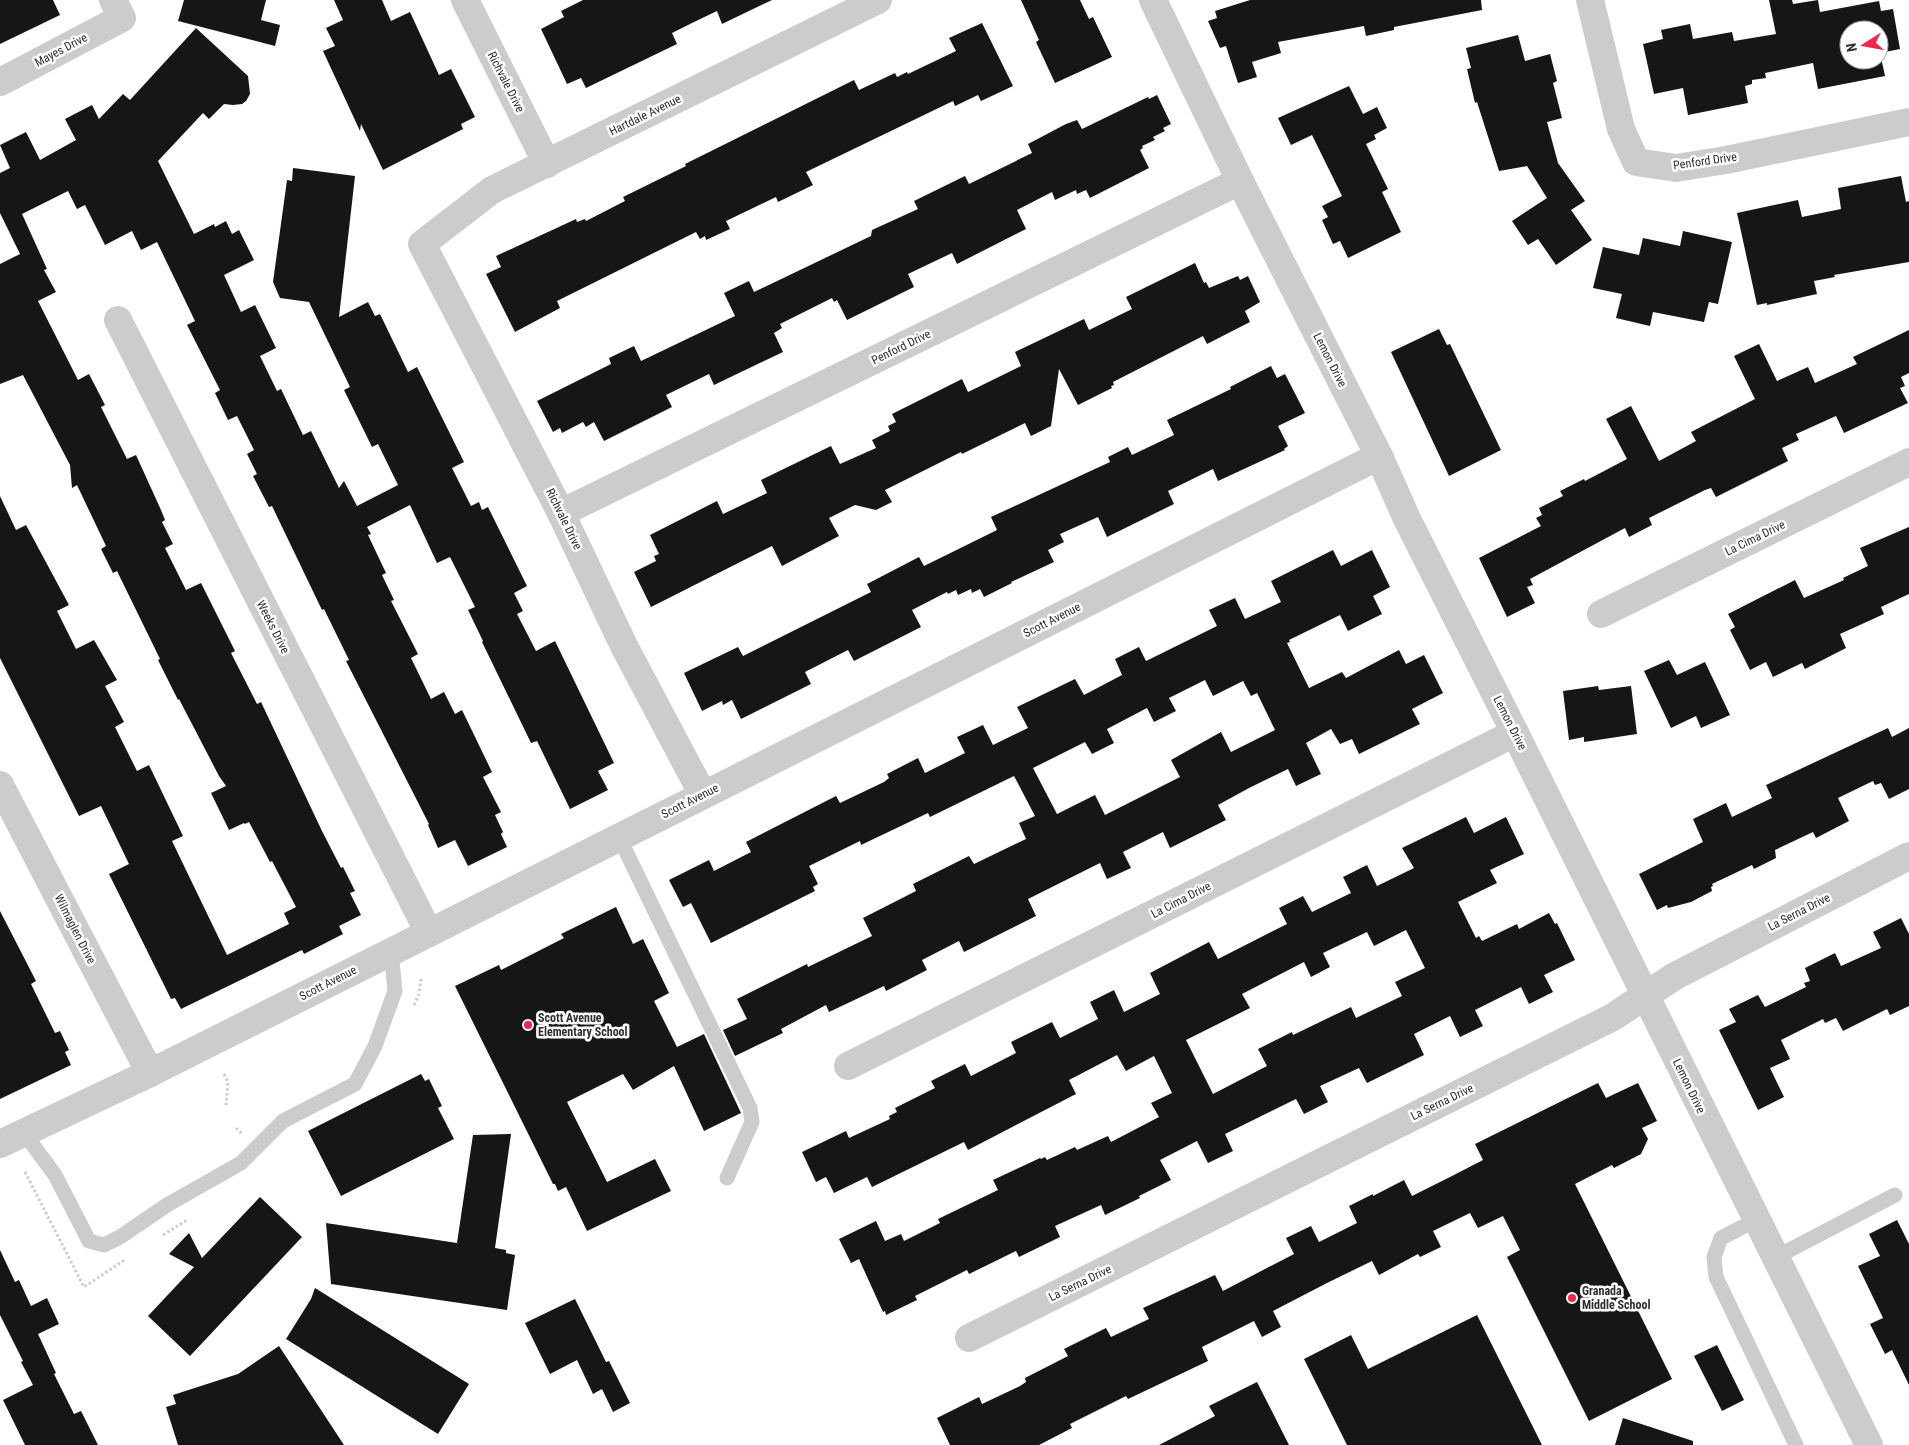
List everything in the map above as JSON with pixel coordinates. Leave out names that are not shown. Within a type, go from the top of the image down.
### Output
[{"type":"street","name":"Richvale Drive","points":[[465,0],[547,164]]},
{"type":"street","name":"Hartdale Avenue","points":[[422,244],[492,190],[878,0]]},
{"type":"street","name":"Lemon Drive","points":[[1152,0],[1240,181],[1379,456],[1407,519],[1868,1445]]},
{"type":"street","name":"Penford Drive","points":[[1590,0],[1621,129],[1636,162],[1676,168],[1726,160],[1909,122]]},
{"type":"street","name":"Mayes Drive","points":[[0,82],[118,9]]},
{"type":"street","name":"Penford Drive","points":[[561,513],[1240,181]]},
{"type":"street","name":"Richvale Drive","points":[[422,244],[561,513],[624,646],[703,795]]},
{"type":"street","name":"Weeks Drive","points":[[118,320],[429,933]]},
{"type":"street","name":"Scott Avenue","points":[[12,1138],[150,1073],[1379,456]]},
{"type":"street","name":"La Cima Drive","points":[[1601,614],[1909,462]]},
{"type":"street","name":"La Cima Drive","points":[[848,1066],[1515,733]]},
{"type":"street","name":"Wilmaglen Drive","points":[[0,785],[150,1073]]},
{"type":"street","name":"La Serna Drive","points":[[969,1338],[1604,1022],[1675,976],[1909,856]]},
{"type":"lane","points":[[619,837],[750,1108],[752,1122],[727,1178]]},
{"type":"lane","points":[[12,1138],[55,1175],[89,1241],[104,1245],[120,1237],[167,1205],[241,1163],[283,1121],[355,1084],[375,1046],[395,990],[391,951]]},
{"type":"lane","points":[[1776,1257],[1895,1195]]},
{"type":"lane","points":[[1756,1220],[1721,1238],[1714,1257],[1716,1277],[1796,1445]]},
{"type":"path","points":[[224,1074],[228,1082],[226,1106]]},
{"type":"building","points":[[0,0],[53,0],[60,15],[0,44]]},
{"type":"building","points":[[184,0],[266,0],[261,20],[280,25],[275,46],[178,21]]},
{"type":"building","points":[[334,0],[382,0],[391,21],[410,12],[439,75],[451,69],[475,117],[461,124],[463,129],[383,170],[361,124],[360,131],[323,51],[335,46],[326,28],[343,20]]},
{"type":"building","points":[[583,0],[772,0],[722,24],[717,11],[672,33],[677,44],[586,88],[581,78],[567,84],[541,29],[564,17],[561,11]]},
{"type":"building","points":[[1021,0],[1080,0],[1089,19],[1093,17],[1112,57],[1055,83],[1036,42],[1039,40]]},
{"type":"building","points":[[1250,0],[1481,0],[1482,10],[1394,27],[1394,30],[1366,36],[1364,26],[1278,42],[1281,53],[1252,62],[1257,77],[1238,83],[1226,46],[1220,48],[1208,21],[1217,18],[1215,11]]},
{"type":"building","points":[[1769,0],[1792,0],[1793,4],[1818,0],[1820,12],[1879,1],[1881,11],[1893,9],[1900,49],[1889,51],[1889,20],[1839,20],[1839,70],[1884,70],[1885,76],[1818,89],[1813,63],[1765,73],[1766,78],[1752,80],[1752,84],[1745,86],[1748,103],[1688,115],[1683,88],[1654,94],[1643,44],[1663,39],[1661,30],[1690,24],[1693,39],[1732,32],[1734,41],[1776,34]]},
{"type":"building","points":[[982,23],[1013,86],[981,101],[978,95],[955,106],[953,101],[806,172],[813,185],[778,202],[776,197],[726,221],[730,229],[706,240],[705,236],[700,239],[696,232],[557,301],[560,308],[515,332],[486,274],[501,267],[496,256],[576,219],[577,222],[585,219],[586,221],[625,201],[623,197],[686,166],[685,164],[854,80],[859,90],[895,73],[897,77],[907,72],[908,74],[956,51],[949,38]]},
{"type":"building","points":[[196,28],[248,76],[250,94],[242,104],[224,104],[209,119],[203,113],[158,161],[194,234],[214,224],[215,227],[226,221],[232,234],[239,230],[254,260],[224,275],[241,312],[255,305],[276,348],[260,356],[277,391],[281,389],[303,435],[311,431],[339,488],[344,481],[357,506],[398,485],[378,444],[372,447],[344,390],[350,387],[309,302],[280,298],[273,282],[287,180],[292,181],[293,168],[355,176],[339,317],[368,302],[375,316],[380,314],[408,372],[417,367],[464,462],[452,468],[471,506],[479,502],[482,510],[488,507],[527,586],[514,593],[523,611],[517,614],[536,651],[555,641],[614,763],[598,771],[608,790],[570,809],[537,741],[531,743],[482,642],[468,610],[475,607],[450,557],[437,563],[410,505],[367,527],[371,534],[368,535],[386,573],[382,575],[394,600],[391,601],[418,654],[411,658],[431,699],[444,692],[455,714],[462,710],[492,772],[483,777],[501,812],[495,815],[503,832],[501,834],[507,847],[468,866],[455,840],[438,848],[429,824],[346,661],[349,660],[324,609],[322,610],[272,506],[269,507],[253,476],[257,474],[247,454],[254,450],[237,416],[228,420],[215,393],[220,390],[187,325],[195,321],[157,242],[141,250],[132,231],[105,245],[85,205],[77,209],[68,191],[22,214],[47,269],[44,270],[56,292],[38,301],[78,380],[89,374],[105,405],[101,407],[127,459],[136,455],[161,510],[165,520],[162,522],[173,544],[165,548],[186,590],[201,583],[235,651],[231,653],[257,704],[261,702],[322,831],[355,891],[350,893],[361,915],[339,926],[343,934],[304,954],[302,950],[181,1009],[175,998],[171,999],[109,874],[129,864],[101,806],[79,816],[0,658],[0,496],[16,530],[26,525],[69,605],[57,611],[76,649],[94,640],[117,680],[105,686],[124,722],[115,727],[137,771],[149,765],[183,836],[172,841],[227,955],[289,924],[284,913],[296,907],[249,822],[229,830],[211,793],[226,786],[178,700],[117,571],[113,573],[101,549],[106,546],[77,485],[72,488],[70,465],[23,375],[0,384],[0,264],[20,254],[0,213],[0,173],[10,168],[0,145],[26,132],[40,160],[76,140],[65,119],[92,105],[99,119],[123,94],[130,100]]},
{"type":"building","points":[[1518,35],[1525,61],[1550,54],[1557,81],[1553,83],[1562,118],[1547,122],[1558,163],[1585,201],[1571,210],[1592,240],[1556,265],[1538,239],[1528,245],[1512,221],[1547,198],[1527,166],[1499,171],[1477,102],[1475,103],[1467,69],[1471,68],[1466,48]]},
{"type":"building","points":[[1349,86],[1363,114],[1377,107],[1387,128],[1374,135],[1376,139],[1366,144],[1388,189],[1382,192],[1401,232],[1348,258],[1340,241],[1333,244],[1322,220],[1328,217],[1322,206],[1342,196],[1312,135],[1291,145],[1278,118]]},
{"type":"building","points":[[1157,95],[1171,124],[1163,128],[1165,131],[1153,137],[1155,140],[1142,146],[1143,148],[1140,150],[1149,168],[1090,198],[1086,190],[1077,194],[1076,190],[1055,200],[1052,192],[1017,210],[1026,229],[957,264],[952,253],[908,274],[914,287],[847,320],[837,300],[834,302],[832,298],[780,324],[782,328],[774,333],[783,352],[714,385],[709,374],[666,395],[672,407],[604,441],[594,422],[586,427],[583,422],[562,433],[560,428],[553,432],[537,401],[611,364],[609,358],[634,346],[641,361],[735,316],[724,293],[749,281],[754,292],[871,236],[872,230],[918,209],[914,201],[965,176],[969,184],[1032,153],[1028,144],[1066,124],[1077,120],[1082,129],[1148,97],[1149,99]]},
{"type":"building","points":[[1901,176],[1906,202],[1909,201],[1909,262],[1834,275],[1835,277],[1814,281],[1817,294],[1767,305],[1767,303],[1757,305],[1737,213],[1798,200],[1802,217],[1841,209],[1838,188]]},
{"type":"building","points":[[1683,231],[1732,242],[1718,304],[1709,302],[1704,322],[1653,312],[1650,326],[1616,318],[1622,294],[1593,288],[1603,247],[1639,255],[1643,238],[1680,246]]},
{"type":"building","points":[[1195,263],[1204,283],[1206,282],[1209,288],[1238,276],[1240,280],[1248,276],[1260,302],[1245,311],[1250,322],[1207,344],[1203,336],[1113,382],[1112,388],[1078,405],[1059,369],[1051,426],[1031,436],[1025,423],[885,490],[892,502],[876,510],[855,505],[829,518],[839,536],[782,566],[772,546],[651,607],[634,572],[656,561],[654,556],[659,554],[650,535],[717,501],[723,514],[767,493],[761,480],[831,446],[840,464],[876,448],[872,440],[890,431],[888,426],[896,422],[892,414],[962,379],[968,392],[1021,366],[1015,352],[1084,319],[1089,330],[1132,309],[1126,297]]},
{"type":"building","points":[[1439,329],[1447,345],[1450,344],[1501,450],[1449,476],[1391,352]]},
{"type":"building","points":[[1909,330],[1909,373],[1901,377],[1905,386],[1900,388],[1908,403],[1844,433],[1836,416],[1796,434],[1799,440],[1782,448],[1788,461],[1716,497],[1711,488],[1705,490],[1649,518],[1652,525],[1629,537],[1625,528],[1530,579],[1533,585],[1527,587],[1535,603],[1507,617],[1479,558],[1541,526],[1536,518],[1542,515],[1539,508],[1563,496],[1560,491],[1584,479],[1585,481],[1627,459],[1606,419],[1631,406],[1659,461],[1696,441],[1691,432],[1755,399],[1734,356],[1759,344],[1777,381],[1808,367],[1815,383],[1857,364],[1853,357]]},
{"type":"building","points":[[1271,366],[1277,378],[1285,374],[1305,413],[1278,426],[1288,446],[1285,450],[1218,481],[1213,469],[1168,491],[1174,504],[1107,537],[1098,517],[1060,534],[1064,542],[1048,550],[1054,562],[984,597],[980,589],[972,593],[971,589],[958,595],[956,590],[948,594],[947,592],[912,610],[921,627],[854,661],[848,650],[805,672],[811,684],[741,719],[732,700],[723,705],[722,701],[702,711],[684,673],[738,647],[743,656],[871,592],[867,584],[919,557],[924,566],[997,530],[991,517],[1110,462],[1108,457],[1128,447],[1132,455],[1174,435],[1167,420],[1231,389],[1230,387]]},
{"type":"building","points":[[1909,527],[1909,594],[1881,607],[1884,614],[1840,634],[1846,648],[1805,669],[1802,663],[1773,677],[1766,662],[1750,670],[1730,630],[1735,627],[1728,614],[1795,580],[1804,598],[1844,580],[1843,578],[1868,566],[1860,548]]},
{"type":"building","points":[[1333,550],[1341,566],[1372,550],[1390,587],[1373,596],[1382,614],[1348,631],[1340,615],[1289,640],[1290,642],[1287,643],[1309,688],[1342,672],[1346,678],[1399,650],[1406,664],[1424,655],[1443,693],[1412,709],[1420,724],[1359,754],[1352,739],[1340,744],[1331,729],[1306,743],[1321,774],[1296,786],[1288,769],[1218,805],[1226,820],[1170,848],[1163,832],[1123,852],[1131,868],[1107,879],[1100,863],[1028,899],[1036,916],[964,952],[959,941],[922,960],[927,970],[886,991],[884,986],[829,1012],[826,1005],[781,1029],[783,1033],[735,1056],[723,1030],[747,1019],[737,999],[807,964],[808,967],[872,936],[863,918],[916,891],[913,884],[969,856],[974,864],[1026,839],[1019,823],[1035,816],[1014,776],[930,817],[928,813],[861,845],[860,841],[809,866],[818,884],[813,887],[815,891],[711,943],[691,903],[683,907],[669,880],[709,860],[714,871],[751,852],[746,842],[836,796],[840,803],[884,782],[889,778],[887,774],[918,758],[925,773],[965,753],[957,737],[983,725],[993,745],[1028,728],[1017,707],[1075,679],[1084,695],[1122,675],[1115,659],[1139,647],[1146,661],[1217,626],[1209,610],[1235,598],[1245,619],[1281,602],[1271,581]],"holes":[[[1205,680],[1213,696],[1243,681],[1251,696],[1257,693],[1275,730],[1231,752],[1221,732],[1171,760],[1180,777],[1105,815],[1095,795],[1057,814],[1033,768],[1085,742],[1092,754],[1114,743],[1107,729],[1147,708],[1154,722],[1176,711],[1169,698]]]},
{"type":"building","points":[[1669,660],[1677,675],[1705,662],[1730,715],[1701,728],[1696,716],[1671,728],[1644,671]]},
{"type":"building","points":[[1598,686],[1599,690],[1631,686],[1637,734],[1584,742],[1584,737],[1569,740],[1563,691]]},
{"type":"building","points":[[1888,728],[1892,737],[1909,728],[1909,789],[1889,799],[1881,783],[1875,785],[1873,781],[1838,798],[1849,821],[1816,838],[1813,832],[1775,850],[1776,858],[1754,869],[1752,865],[1712,884],[1712,891],[1691,902],[1668,908],[1667,905],[1657,910],[1639,874],[1703,842],[1693,819],[1726,803],[1732,817],[1772,798],[1766,785]]},
{"type":"building","points":[[1466,817],[1474,833],[1506,817],[1524,854],[1490,870],[1497,883],[1458,902],[1476,938],[1479,936],[1482,941],[1517,924],[1519,929],[1549,913],[1555,924],[1557,923],[1575,960],[1544,975],[1553,992],[1529,1004],[1521,987],[1475,1010],[1483,1026],[1460,1037],[1450,1016],[1414,1034],[1424,1055],[1367,1083],[1359,1068],[1320,1086],[1328,1102],[1304,1114],[1296,1099],[1225,1134],[1233,1151],[1208,1163],[1197,1141],[1160,1160],[1171,1180],[1139,1196],[1140,1198],[1105,1215],[1101,1205],[1055,1226],[1060,1237],[1019,1257],[1016,1251],[969,1274],[967,1270],[915,1296],[917,1300],[886,1315],[885,1311],[883,1312],[859,1259],[851,1263],[839,1239],[876,1221],[885,1241],[901,1234],[904,1241],[940,1223],[938,1219],[998,1190],[993,1180],[1040,1158],[1045,1157],[1047,1160],[1075,1147],[1077,1150],[1108,1136],[1111,1142],[1159,1117],[1151,1103],[1172,1093],[1154,1056],[1126,1071],[1117,1055],[1069,1080],[1076,1094],[968,1150],[964,1142],[872,1187],[867,1177],[834,1193],[826,1177],[816,1182],[802,1152],[846,1131],[849,1138],[890,1119],[889,1116],[897,1112],[895,1108],[935,1088],[931,1081],[965,1064],[971,1076],[1016,1053],[1011,1042],[1052,1022],[1060,1038],[1098,1019],[1090,1002],[1114,990],[1124,1012],[1160,994],[1150,973],[1209,942],[1218,959],[1287,924],[1279,908],[1303,896],[1312,912],[1351,893],[1343,877],[1367,865],[1377,886],[1414,868],[1402,848]],"holes":[[[1406,930],[1425,968],[1395,982],[1402,996],[1356,1018],[1351,1007],[1293,1035],[1292,1032],[1258,1049],[1267,1066],[1213,1094],[1186,1040],[1250,1008],[1242,994],[1304,962],[1311,977],[1330,967],[1323,953],[1367,932],[1374,946]]]},
{"type":"building","points":[[616,907],[633,944],[643,939],[669,993],[654,1001],[677,1047],[704,1034],[741,1113],[704,1131],[674,1066],[633,1090],[623,1074],[567,1102],[607,1182],[655,1159],[671,1191],[587,1231],[566,1187],[558,1191],[555,1184],[553,1184],[455,986],[499,965],[501,970],[564,938],[561,934]]},
{"type":"building","points":[[0,911],[36,981],[31,984],[55,1033],[60,1031],[69,1050],[65,1052],[71,1065],[0,1099]]},
{"type":"building","points":[[1901,918],[1909,934],[1909,1006],[1890,1015],[1887,1009],[1843,1031],[1836,1018],[1825,1023],[1823,1019],[1781,1040],[1790,1059],[1770,1068],[1784,1097],[1758,1110],[1719,1030],[1736,1022],[1729,1009],[1758,995],[1765,1007],[1806,987],[1804,983],[1810,981],[1805,968],[1835,953],[1841,966],[1881,948],[1873,932]]},
{"type":"building","points":[[421,1074],[425,1081],[429,1079],[442,1106],[438,1108],[454,1139],[341,1196],[308,1131]]},
{"type":"building","points":[[1598,1083],[1606,1098],[1638,1083],[1657,1121],[1642,1128],[1648,1139],[1641,1154],[1614,1168],[1612,1165],[1575,1184],[1672,1379],[1589,1421],[1507,1257],[1520,1250],[1503,1216],[1478,1228],[1470,1213],[1433,1231],[1441,1247],[1420,1257],[1418,1254],[1379,1275],[1372,1261],[1327,1283],[1273,1311],[1281,1327],[1262,1337],[1254,1321],[1202,1347],[1208,1361],[1128,1399],[1126,1396],[1070,1424],[1072,1428],[1039,1445],[950,1445],[937,1418],[979,1397],[982,1404],[1020,1386],[1026,1382],[1025,1378],[1068,1356],[1064,1349],[1106,1328],[1111,1337],[1149,1319],[1143,1308],[1215,1275],[1223,1291],[1294,1254],[1286,1238],[1311,1226],[1319,1242],[1357,1223],[1349,1206],[1373,1194],[1373,1196],[1404,1180],[1412,1196],[1452,1176],[1483,1160],[1475,1144]]},
{"type":"building","points":[[511,1134],[495,1248],[506,1250],[506,1253],[515,1255],[507,1310],[331,1284],[326,1223],[457,1243],[473,1135]]},
{"type":"building","points":[[260,1197],[302,1237],[190,1356],[148,1316],[194,1267],[169,1254],[189,1233],[202,1258]]},
{"type":"building","points":[[1897,1220],[1909,1244],[1909,1385],[1892,1350],[1885,1354],[1870,1324],[1883,1318],[1858,1266],[1880,1256],[1869,1234]]},
{"type":"building","points":[[0,1250],[15,1282],[19,1280],[31,1306],[47,1298],[59,1324],[38,1334],[56,1373],[54,1374],[74,1414],[81,1411],[98,1445],[25,1445],[3,1400],[33,1385],[0,1315]]},
{"type":"building","points":[[315,1288],[469,1384],[438,1434],[286,1339],[311,1299]]},
{"type":"building","points":[[575,1299],[606,1362],[609,1361],[630,1403],[613,1412],[602,1389],[593,1394],[577,1360],[550,1374],[525,1323]]},
{"type":"building","points":[[1477,1315],[1542,1445],[1347,1445],[1304,1359],[1351,1335],[1368,1369]]},
{"type":"building","points":[[1717,1345],[1744,1400],[1722,1411],[1694,1356]]},
{"type":"building","points":[[279,1346],[344,1445],[178,1445],[166,1407],[176,1404],[173,1395],[238,1374]]},
{"type":"building","points":[[1257,1382],[1289,1445],[1159,1445],[1215,1416],[1209,1406]]},
{"type":"building","points":[[1623,1418],[1693,1441],[1693,1445],[1615,1445]]},
{"type":"place","name":"Scott Avenue Elementary School","points":[[528,1025]]},
{"type":"place","name":"Granada Middle School","points":[[1572,1298]]}]
